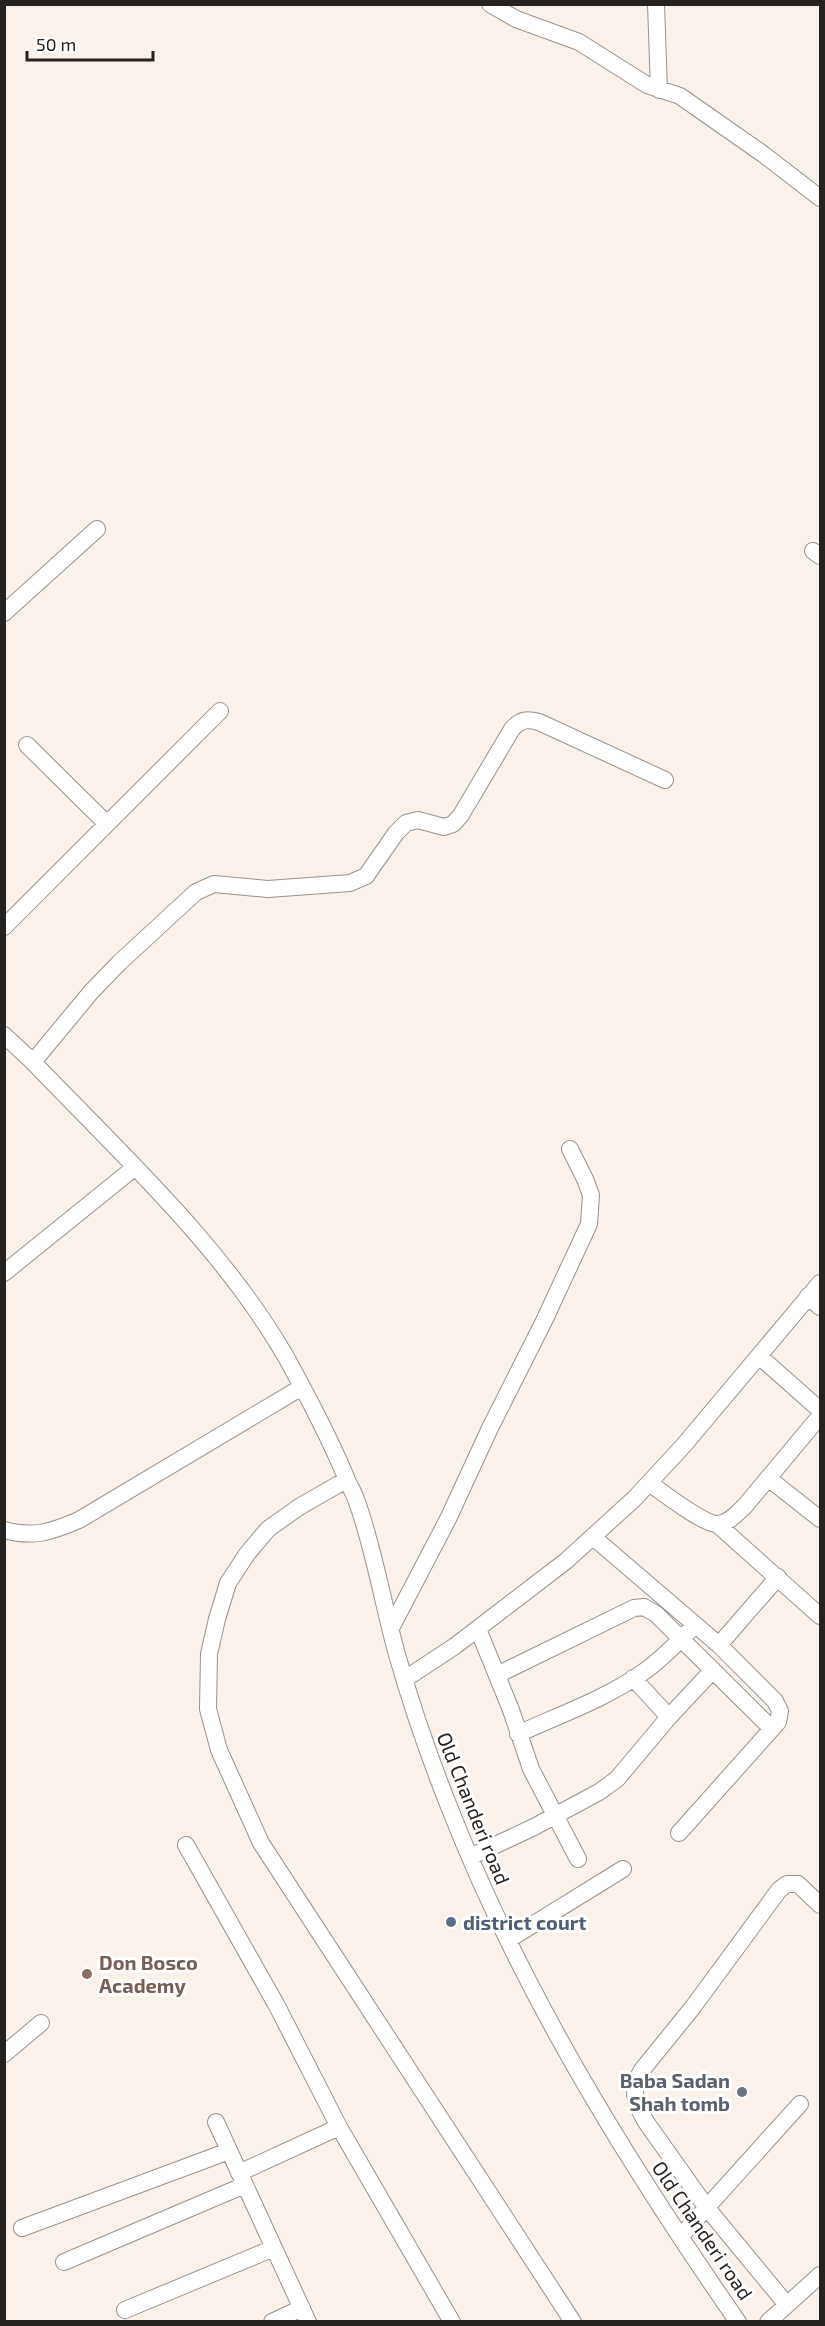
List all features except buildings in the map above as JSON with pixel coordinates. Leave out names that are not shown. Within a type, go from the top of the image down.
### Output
[{"type":"street","points":[[490,4],[516,19],[579,42],[659,90],[680,96],[763,154],[820,198]]},
{"type":"street","points":[[656,4],[659,90]]},
{"type":"street","points":[[4,613],[97,529]]},
{"type":"street","points":[[4,927],[220,711]]},
{"type":"street","points":[[33,1062],[98,984],[196,892],[214,884],[268,889],[350,884],[366,876],[396,833],[406,823],[426,823],[444,827],[453,824],[461,815],[519,721],[528,719],[539,722],[665,780]]},
{"type":"street","points":[[27,746],[107,824]]},
{"type":"street","name":"Old Chanderi road","points":[[6,1038],[33,1062],[200,1237],[244,1292],[284,1353],[352,1491],[405,1679],[448,1806],[508,1940],[572,2064],[738,2322]]},
{"type":"street","points":[[391,1628],[448,1520],[589,1224],[591,1195],[570,1149]]},
{"type":"street","points":[[4,1273],[134,1168]]},
{"type":"street","points":[[405,1679],[478,1629],[593,1537],[649,1483],[759,1356],[814,1302],[820,1283]]},
{"type":"street","points":[[759,1356],[820,1410]]},
{"type":"street","points":[[4,1530],[29,1535],[55,1531],[79,1521],[302,1387]]},
{"type":"street","points":[[717,1524],[729,1520],[820,1416]]},
{"type":"street","points":[[768,1478],[820,1519]]},
{"type":"street","points":[[649,1483],[705,1521],[717,1524],[820,1616]]},
{"type":"street","points":[[352,1491],[299,1507],[268,1528],[228,1582],[209,1654],[208,1708],[219,1750],[261,1843],[573,2322]]},
{"type":"street","points":[[593,1537],[720,1645],[778,1706],[780,1716],[772,1729],[679,1833]]},
{"type":"street","points":[[720,1645],[778,1577]]},
{"type":"street","points":[[497,1675],[639,1606],[656,1614],[682,1638],[772,1729]]},
{"type":"street","points":[[518,1734],[633,1678],[654,1664],[696,1625]]},
{"type":"street","points":[[478,1629],[511,1710],[531,1769],[578,1859]]},
{"type":"street","points":[[470,1857],[555,1816],[599,1792],[617,1779],[669,1717],[713,1670]]},
{"type":"street","points":[[633,1678],[669,1717]]},
{"type":"street","points":[[186,1845],[272,1996],[339,2127],[452,2322]]},
{"type":"street","points":[[508,1940],[623,1869]]},
{"type":"street","points":[[787,2305],[707,2208],[638,2109],[635,2098],[636,2079],[693,2007],[760,1912],[779,1890],[787,1884],[798,1884],[820,1905]]},
{"type":"street","points":[[4,2054],[41,2023]]},
{"type":"street","points":[[681,2236],[800,2104]]},
{"type":"street","points":[[216,2122],[305,2315],[272,2322]]},
{"type":"street","points":[[64,2262],[242,2179],[339,2127]]},
{"type":"street","points":[[22,2228],[229,2151]]},
{"type":"street","points":[[125,2310],[274,2248]]},
{"type":"street","points":[[768,2322],[820,2275]]},
{"type":"place","name":"district court","points":[[451,1922]]},
{"type":"place","name":"Don Bosco Academy","points":[[87,1974]]},
{"type":"place","name":"Baba Sadan Shah tomb","points":[[742,2092]]}]
